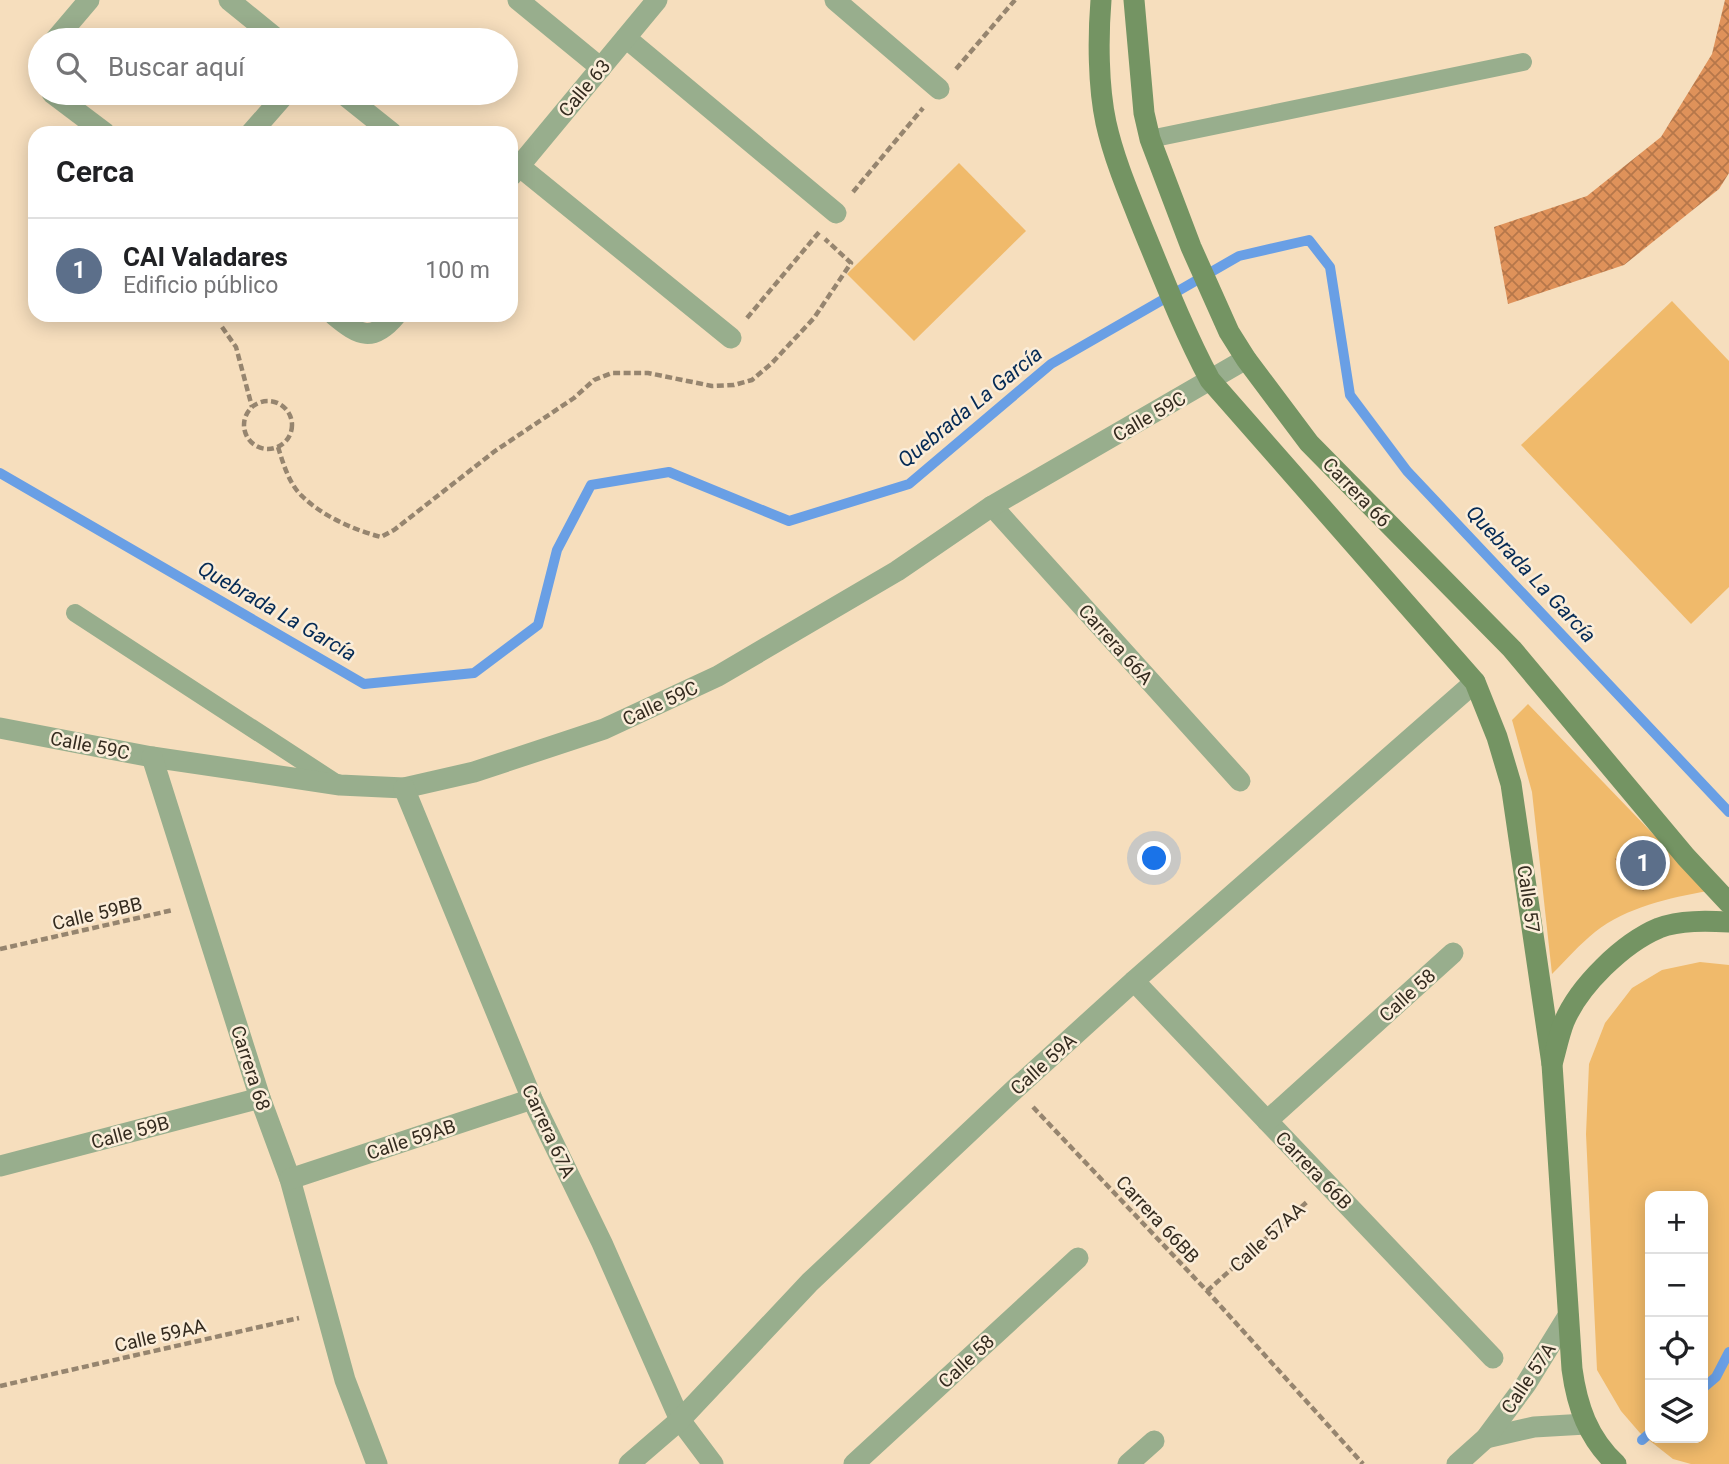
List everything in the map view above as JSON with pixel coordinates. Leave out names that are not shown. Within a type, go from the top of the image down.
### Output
[{"type":"main road","name":"Carrera 66","points":[[1101,0],[1102,83],[1106,120],[1114,153],[1191,344],[1210,380],[1475,682],[1497,737]]},
{"type":"main road","name":"Carrera 66","points":[[1134,0],[1144,113],[1150,139],[1191,247],[1229,332],[1245,359],[1309,443],[1512,649],[1686,857],[1729,903]]},
{"type":"main road","name":"Calle 57","points":[[1497,737],[1511,784],[1552,1064],[1568,1316],[1576,1396],[1586,1424],[1603,1451],[1616,1464]]},
{"type":"main road","points":[[1552,1064],[1565,1020],[1590,981],[1626,948],[1660,928],[1701,920],[1729,922]]},
{"type":"street","points":[[65,28],[89,0]]},
{"type":"street","points":[[229,0],[263,28]]},
{"type":"street","points":[[518,0],[601,68]]},
{"type":"street","name":"Calle 63","points":[[518,167],[657,0]]},
{"type":"street","points":[[835,0],[939,89]]},
{"type":"street","points":[[626,38],[836,213]]},
{"type":"street","points":[[68,105],[96,126]]},
{"type":"street","points":[[257,126],[276,105]]},
{"type":"street","points":[[357,105],[383,126]]},
{"type":"street","points":[[518,173],[730,338]]},
{"type":"street","points":[[342,322],[353,331],[370,335],[390,322]]},
{"type":"street","name":"Calle 59C","points":[[0,728],[152,757],[340,785],[404,788],[474,772],[604,729],[718,676],[897,571],[992,506],[1245,359]]},
{"type":"street","name":"Carrera 66A","points":[[992,506],[1240,781]]},
{"type":"street","name":"Calle 59A","points":[[629,1464],[680,1420],[810,1282],[1015,1089],[1475,682]]},
{"type":"street","name":"Carrera 68","points":[[152,757],[260,1098],[290,1179],[345,1380],[377,1464]]},
{"type":"street","name":"Carrera 67A","points":[[404,788],[532,1099],[607,1255],[680,1420],[713,1464]]},
{"type":"street","name":"Calle 58","points":[[1267,1121],[1453,953]]},
{"type":"street","name":"Carrera 66B","points":[[1134,981],[1493,1358]]},
{"type":"street","name":"Calle 59B","points":[[0,1166],[260,1098]]},
{"type":"street","name":"Calle 59AB","points":[[290,1179],[532,1099]]},
{"type":"street","name":"Calle 58","points":[[854,1464],[1078,1258]]},
{"type":"street","name":"Calle 57A","points":[[1457,1464],[1486,1438],[1526,1384],[1568,1316]]},
{"type":"street","name":"Calle 57A","points":[[1486,1438],[1534,1427],[1586,1424]]},
{"type":"street","points":[[1128,1464],[1154,1441]]},
{"type":"lane","points":[[1150,139],[1523,62]]},
{"type":"lane","points":[[75,613],[340,785]]},
{"type":"path","points":[[730,338],[1015,0]]},
{"type":"path","points":[[278,447],[286,471],[300,495],[323,512],[381,537],[394,530],[495,451],[574,398],[594,380],[612,373],[648,373],[712,386],[734,385],[752,380],[771,364],[814,318],[851,263],[818,233]]},
{"type":"path","points":[[222,327],[236,347],[252,407]]},
{"type":"path","points":[[270,400],[287,409],[292,426],[285,442],[269,449],[252,443],[244,425],[246,415],[252,407],[261,401],[270,400]]},
{"type":"path","name":"Calle 59BB","points":[[0,949],[200,904]]},
{"type":"path","name":"Carrera 66BB","points":[[1015,1089],[1207,1291],[1363,1464]]},
{"type":"path","name":"Calle 57AA","points":[[1207,1291],[1326,1184]]},
{"type":"path","name":"Calle 59AA","points":[[0,1386],[326,1311]]},
{"type":"shaded area","points":[[959,163],[1026,231],[914,341],[847,274]]},
{"type":"shaded area","points":[[1672,301],[1729,361],[1729,587],[1691,624],[1521,445]]},
{"type":"shaded area","points":[[1528,704],[1708,891],[1664,900],[1607,923],[1552,974],[1532,792],[1512,720]]},
{"type":"shaded area","points":[[1700,962],[1729,965],[1729,1464],[1691,1464],[1673,1459],[1653,1443],[1708,1443],[1708,1191],[1645,1191],[1645,1437],[1621,1411],[1597,1370],[1586,1134],[1589,1064],[1605,1023],[1632,988],[1662,970]]},
{"type":"building","points":[[1725,0],[1729,0],[1729,173],[1719,189],[1624,265],[1508,304],[1494,227],[1587,196],[1661,137],[1712,54]]},
{"type":"building","points":[[1643,836],[1670,867],[1643,891],[1615,859]]},
{"type":"waterway","name":"Quebrada La García","points":[[0,473],[364,684],[474,673],[538,625],[557,550],[591,485],[669,472],[789,521],[909,484],[1051,364],[1239,256],[1309,240],[1330,267],[1350,395],[1407,471],[1729,812]]},
{"type":"waterway","points":[[1708,1384],[1716,1377],[1729,1352]]},
{"type":"place","name":"CAI Valadares","points":[[1643,863]]}]
